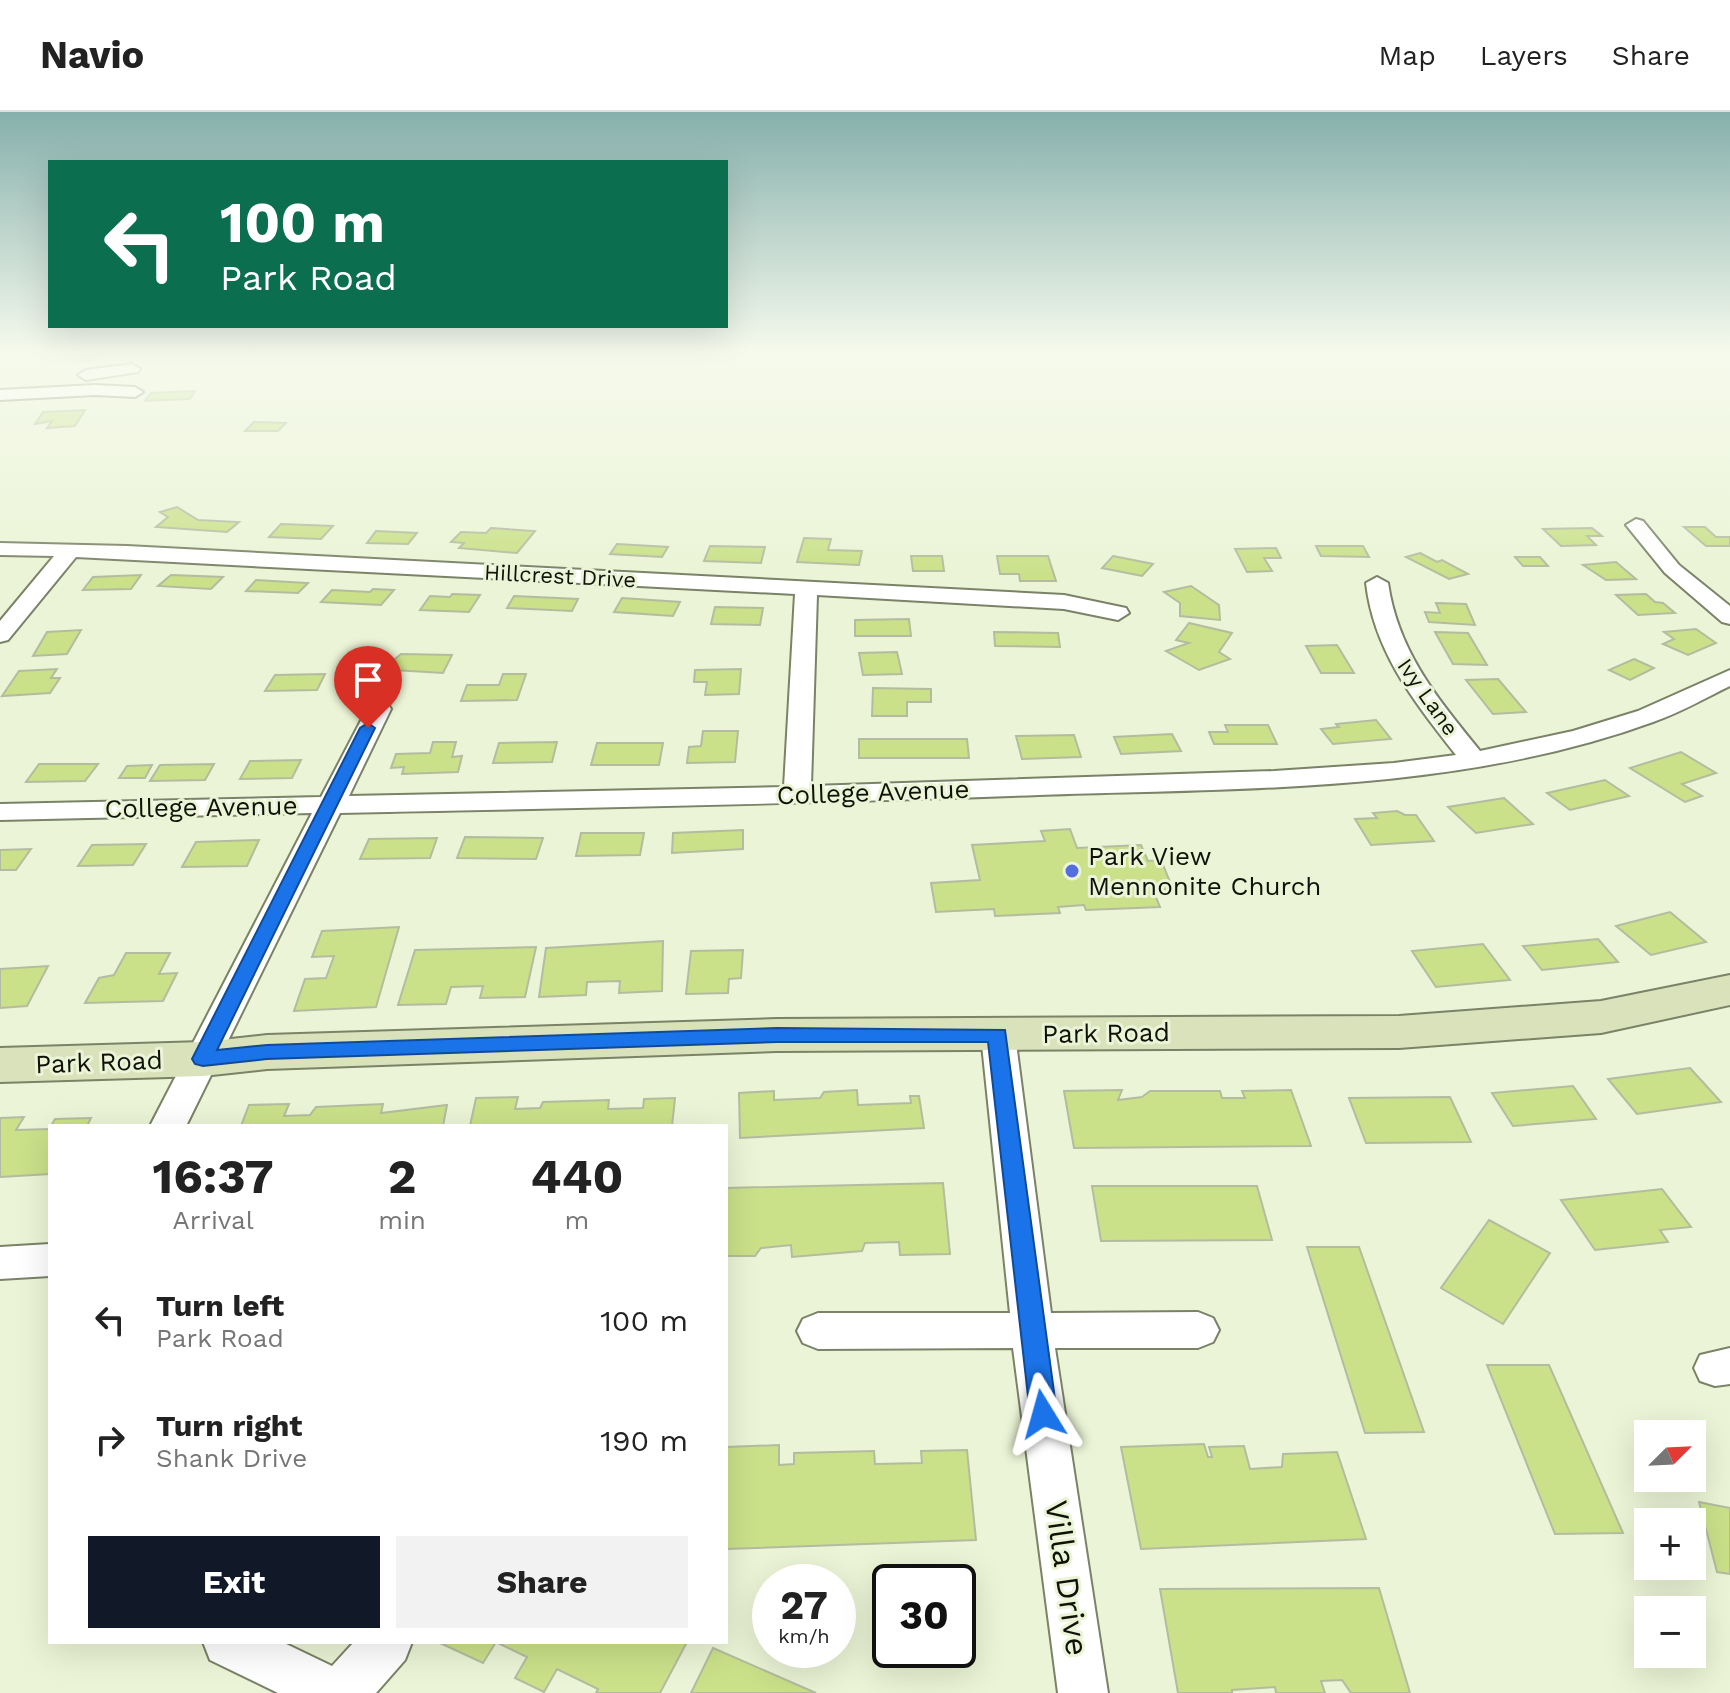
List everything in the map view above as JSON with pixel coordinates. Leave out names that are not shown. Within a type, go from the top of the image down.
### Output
[{"type":"street","points":[[1636,525],[1672,569],[1730,617]]},
{"type":"street","name":"Hillcrest Drive","points":[[0,549],[1064,602],[1118,613]]},
{"type":"street","points":[[0,635],[70,551]]},
{"type":"street","name":"Ivy Lane","points":[[1377,583],[1378,604],[1398,657],[1419,691],[1474,761]]},
{"type":"street","points":[[797,795],[806,589]]},
{"type":"street","name":"College Avenue","points":[[0,812],[797,795],[1274,779],[1394,771],[1474,761],[1618,726],[1682,701],[1730,677]]},
{"type":"street","points":[[169,1124],[379,709]]},
{"type":"street","name":"Park Road","points":[[0,1065],[203,1059],[267,1052],[777,1035],[1399,1032],[1601,1017],[1730,990]]},
{"type":"street","name":"Villa Drive","points":[[998,1035],[1032,1330],[1083,1693]]},
{"type":"street","points":[[0,1263],[48,1260]]},
{"type":"street","points":[[818,1331],[1198,1330]]},
{"type":"street","points":[[232,1644],[333,1693]]},
{"type":"street","points":[[342,1693],[385,1644]]},
{"type":"building","points":[[248,428],[281,428],[278,431],[245,431]]},
{"type":"building","points":[[177,507],[198,520],[239,522],[227,532],[156,527],[168,517],[160,512]]},
{"type":"building","points":[[281,524],[333,526],[321,539],[269,537]]},
{"type":"building","points":[[1684,527],[1705,527],[1716,537],[1730,537],[1730,546],[1706,546]]},
{"type":"building","points":[[491,528],[535,531],[517,553],[459,548],[464,543],[451,542],[461,532],[486,533]]},
{"type":"building","points":[[1592,528],[1602,536],[1587,536],[1596,545],[1561,546],[1543,529]]},
{"type":"building","points":[[376,531],[417,533],[408,544],[367,543]]},
{"type":"building","points":[[804,538],[831,539],[828,550],[862,551],[859,565],[797,562]]},
{"type":"building","points":[[617,544],[668,547],[662,557],[610,554]]},
{"type":"building","points":[[710,546],[765,547],[761,563],[704,561]]},
{"type":"building","points":[[1316,546],[1363,546],[1369,557],[1321,556]]},
{"type":"building","points":[[1276,548],[1281,558],[1264,558],[1272,571],[1247,572],[1235,549]]},
{"type":"building","points":[[1420,553],[1437,562],[1442,560],[1468,574],[1449,579],[1406,557]]},
{"type":"building","points":[[911,556],[942,556],[944,571],[913,571]]},
{"type":"building","points":[[997,556],[1048,556],[1056,581],[1020,581],[1019,574],[1000,574]]},
{"type":"building","points":[[1113,556],[1153,564],[1142,576],[1102,568]]},
{"type":"building","points":[[1515,557],[1540,557],[1548,566],[1523,566]]},
{"type":"building","points":[[1616,562],[1636,579],[1606,580],[1583,565]]},
{"type":"building","points":[[141,575],[131,589],[83,590],[93,577]]},
{"type":"building","points":[[171,575],[223,577],[211,589],[158,586]]},
{"type":"building","points":[[256,580],[308,583],[298,593],[246,591]]},
{"type":"building","points":[[1191,586],[1219,605],[1220,620],[1180,616],[1180,603],[1164,592]]},
{"type":"building","points":[[373,589],[394,590],[381,605],[321,602],[332,590],[370,592]]},
{"type":"building","points":[[452,594],[480,595],[469,612],[420,610],[430,596],[450,597]]},
{"type":"building","points":[[1646,594],[1675,613],[1638,615],[1616,595]]},
{"type":"building","points":[[514,596],[578,599],[572,611],[507,608]]},
{"type":"building","points":[[622,598],[680,602],[673,616],[614,612]]},
{"type":"building","points":[[1436,603],[1466,604],[1475,625],[1429,622],[1425,612],[1440,613]]},
{"type":"building","points":[[715,607],[763,608],[760,625],[711,624]]},
{"type":"building","points":[[909,619],[911,636],[855,636],[855,620]]},
{"type":"building","points":[[1189,623],[1232,633],[1219,652],[1230,659],[1199,670],[1166,651],[1189,643],[1176,640]]},
{"type":"building","points":[[1696,629],[1716,643],[1688,655],[1663,644],[1674,639],[1664,632]]},
{"type":"building","points":[[81,630],[67,654],[33,656],[47,632]]},
{"type":"building","points":[[994,632],[1058,633],[1060,647],[995,646]]},
{"type":"building","points":[[1435,632],[1468,633],[1487,665],[1453,664]]},
{"type":"building","points":[[1337,645],[1354,673],[1321,673],[1306,646]]},
{"type":"building","points":[[897,652],[902,674],[863,675],[859,653]]},
{"type":"building","points":[[401,654],[452,655],[443,673],[361,668],[368,658],[395,659]]},
{"type":"building","points":[[1634,659],[1654,668],[1630,680],[1609,670]]},
{"type":"building","points":[[57,669],[51,678],[60,678],[50,693],[2,696],[19,671]]},
{"type":"building","points":[[741,669],[739,694],[705,695],[707,682],[694,682],[695,670]]},
{"type":"building","points":[[325,674],[317,690],[265,691],[275,675]]},
{"type":"building","points":[[503,674],[526,674],[517,700],[461,701],[467,685],[499,685]]},
{"type":"building","points":[[1498,679],[1526,712],[1493,714],[1466,680]]},
{"type":"building","points":[[873,688],[931,689],[931,702],[907,702],[907,716],[872,716]]},
{"type":"building","points":[[1376,720],[1391,739],[1333,744],[1321,729],[1339,727],[1336,724]]},
{"type":"building","points":[[1225,725],[1268,725],[1277,744],[1214,744],[1209,732],[1228,732]]},
{"type":"building","points":[[703,731],[738,731],[735,762],[687,763],[689,747],[701,746]]},
{"type":"building","points":[[1172,734],[1181,751],[1121,754],[1114,737]]},
{"type":"building","points":[[1074,735],[1081,757],[1022,759],[1016,736]]},
{"type":"building","points":[[859,739],[967,739],[969,758],[859,758]]},
{"type":"building","points":[[433,742],[456,742],[452,757],[462,756],[458,772],[402,774],[404,767],[391,768],[396,754],[430,753]]},
{"type":"building","points":[[557,742],[552,762],[493,763],[499,743]]},
{"type":"building","points":[[597,743],[663,743],[659,765],[591,765]]},
{"type":"building","points":[[1681,752],[1716,773],[1682,784],[1702,796],[1685,802],[1630,768]]},
{"type":"building","points":[[301,760],[292,778],[240,779],[250,761]]},
{"type":"building","points":[[39,764],[98,764],[85,781],[26,782]]},
{"type":"building","points":[[214,764],[205,780],[150,781],[160,765]]},
{"type":"building","points":[[152,765],[145,778],[119,778],[127,766]]},
{"type":"building","points":[[1605,780],[1629,796],[1570,810],[1547,793]]},
{"type":"building","points":[[1504,798],[1533,824],[1476,833],[1448,807]]},
{"type":"building","points":[[1397,811],[1416,815],[1434,841],[1371,845],[1355,819],[1377,818],[1373,813]]},
{"type":"building","name":"Park View Mennonite Church","points":[[1070,829],[1077,848],[1141,845],[1148,861],[1161,860],[1173,889],[1153,890],[1160,907],[1086,910],[1084,905],[1058,907],[1060,913],[995,916],[994,909],[936,912],[931,883],[980,880],[972,845],[1045,841],[1041,831]]},
{"type":"building","points":[[743,830],[743,849],[672,853],[673,833]]},
{"type":"building","points":[[581,833],[644,833],[640,855],[576,856]]},
{"type":"building","points":[[465,837],[543,838],[536,859],[457,858]]},
{"type":"building","points":[[437,838],[430,858],[360,859],[369,839]]},
{"type":"building","points":[[259,840],[247,866],[182,867],[196,842]]},
{"type":"building","points":[[146,844],[133,865],[78,866],[92,845]]},
{"type":"building","points":[[31,849],[16,870],[0,870],[0,850]]},
{"type":"building","points":[[1670,912],[1706,942],[1651,955],[1616,926]]},
{"type":"building","points":[[399,927],[376,1007],[294,1011],[305,979],[326,978],[334,956],[312,957],[322,931]]},
{"type":"building","points":[[1598,939],[1618,962],[1542,970],[1523,946]]},
{"type":"building","points":[[663,941],[662,991],[619,993],[620,981],[587,982],[586,995],[539,997],[546,948]]},
{"type":"building","points":[[1483,944],[1510,980],[1436,987],[1412,951]]},
{"type":"building","points":[[536,947],[525,997],[480,998],[483,986],[451,987],[446,1004],[398,1005],[415,950]]},
{"type":"building","points":[[743,950],[741,978],[729,979],[728,993],[686,994],[691,951]]},
{"type":"building","points":[[126,953],[170,953],[159,974],[177,973],[163,1001],[85,1003],[99,978],[114,975]]},
{"type":"building","points":[[48,966],[27,1006],[0,1008],[0,969]]},
{"type":"building","points":[[1690,1068],[1721,1102],[1637,1114],[1608,1079]]},
{"type":"building","points":[[1573,1086],[1596,1119],[1513,1126],[1492,1093]]},
{"type":"building","points":[[857,1090],[858,1105],[911,1103],[910,1096],[919,1096],[924,1128],[740,1138],[739,1093],[774,1091],[774,1100],[820,1098],[824,1092]]},
{"type":"building","points":[[1122,1090],[1118,1100],[1142,1097],[1150,1091],[1220,1091],[1222,1098],[1245,1098],[1242,1091],[1291,1090],[1311,1146],[1074,1148],[1064,1091]]},
{"type":"building","points":[[518,1097],[515,1109],[540,1108],[543,1102],[609,1100],[608,1109],[643,1108],[644,1099],[675,1098],[672,1124],[470,1124],[476,1098]]},
{"type":"building","points":[[1450,1097],[1471,1142],[1366,1143],[1349,1098]]},
{"type":"building","points":[[289,1104],[284,1116],[310,1115],[316,1107],[383,1104],[381,1113],[447,1105],[443,1124],[242,1124],[249,1105]]},
{"type":"building","points":[[24,1117],[16,1130],[48,1129],[48,1174],[0,1177],[0,1118]]},
{"type":"building","points":[[91,1118],[88,1124],[52,1124],[55,1119]]},
{"type":"building","points":[[943,1183],[950,1254],[900,1255],[899,1242],[865,1243],[862,1251],[792,1257],[791,1245],[761,1248],[755,1256],[728,1256],[728,1188]]},
{"type":"building","points":[[1092,1186],[1257,1186],[1272,1240],[1101,1241]]},
{"type":"building","points":[[1662,1189],[1691,1227],[1660,1230],[1668,1242],[1595,1250],[1561,1200]]},
{"type":"building","points":[[1489,1220],[1550,1253],[1503,1324],[1441,1288]]},
{"type":"building","points":[[1307,1247],[1359,1247],[1424,1432],[1365,1433]]},
{"type":"building","points":[[1487,1365],[1549,1365],[1623,1533],[1555,1534]]},
{"type":"building","points":[[1204,1444],[1208,1457],[1212,1457],[1209,1447],[1244,1446],[1250,1469],[1282,1467],[1283,1454],[1337,1452],[1366,1539],[1141,1549],[1121,1447]]},
{"type":"building","points":[[779,1445],[779,1465],[794,1464],[794,1453],[874,1451],[875,1464],[922,1463],[921,1451],[967,1450],[976,1540],[728,1549],[728,1447]]},
{"type":"building","points":[[1699,1502],[1730,1508],[1730,1574],[1717,1572],[1706,1529],[1706,1508],[1701,1508]]},
{"type":"building","points":[[1379,1588],[1410,1693],[1351,1693],[1342,1680],[1321,1681],[1325,1693],[1276,1693],[1275,1687],[1232,1690],[1232,1693],[1178,1693],[1160,1589]]},
{"type":"building","points":[[442,1644],[495,1644],[483,1663]]},
{"type":"building","points":[[500,1644],[686,1644],[660,1693],[596,1693],[598,1689],[557,1669],[544,1692],[515,1678],[527,1657]]},
{"type":"building","points":[[713,1648],[752,1665],[752,1668],[759,1668],[816,1693],[691,1693]]},
{"type":"place","name":"Park View Mennonite Church","points":[[1072,871]]},
{"type":"route","points":[[368,728],[203,1059],[267,1052],[777,1035],[998,1035],[1043,1414]]}]
